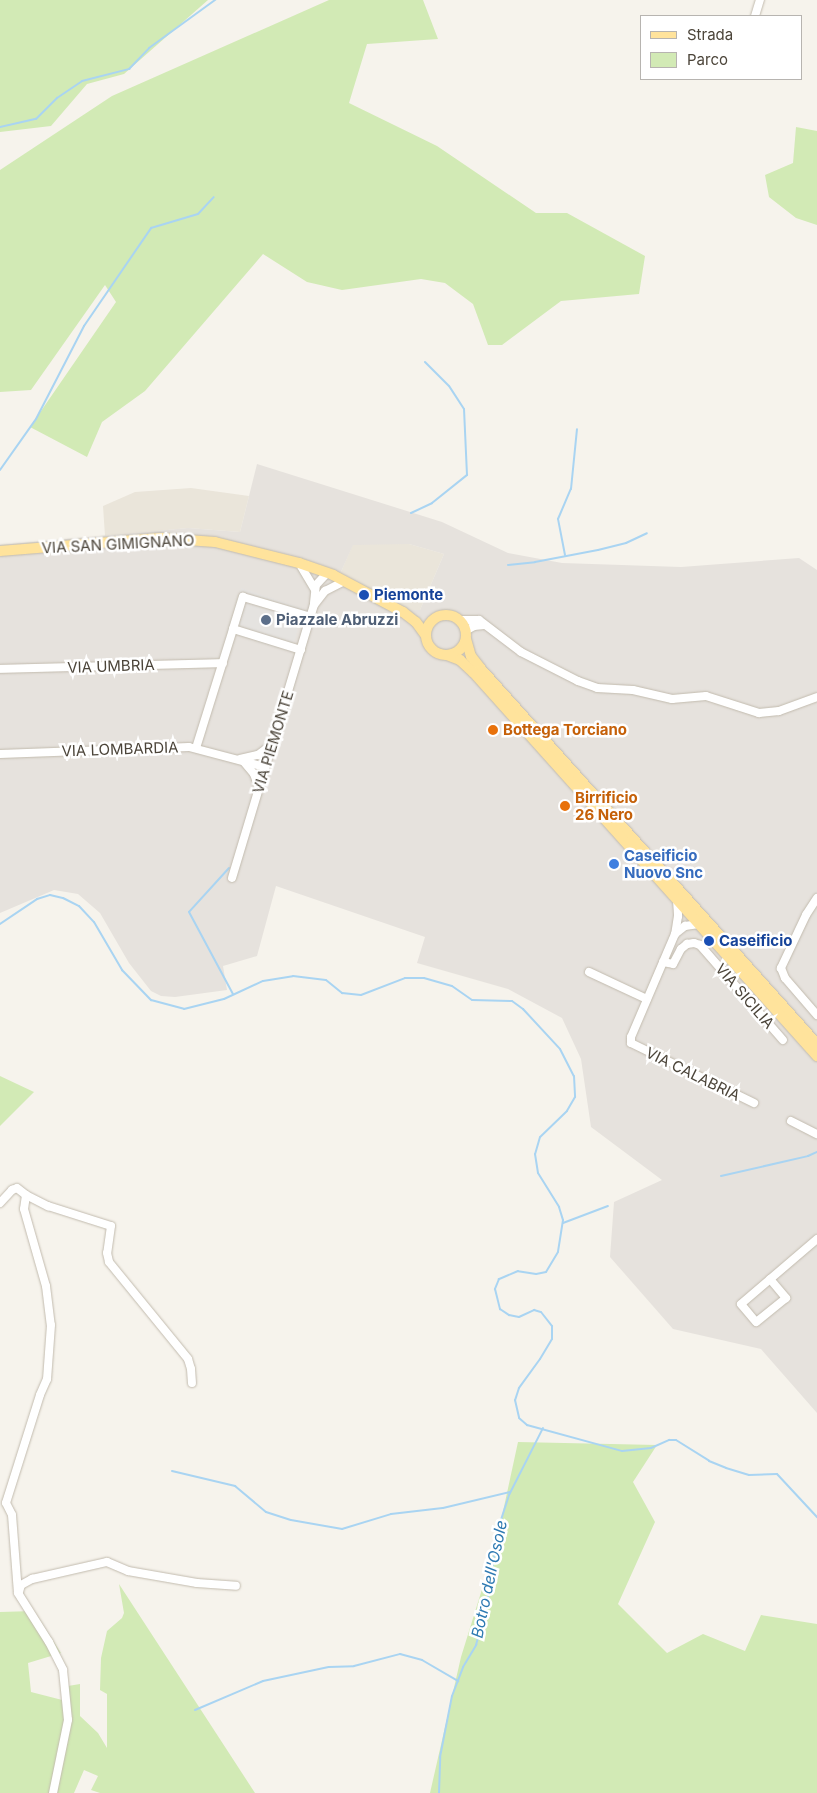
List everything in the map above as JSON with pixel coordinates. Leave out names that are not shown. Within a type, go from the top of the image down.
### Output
[{"type":"main road","name":"VIA SAN GIMIGNANO","points":[[0,551],[148,539],[188,538],[222,543],[328,572],[403,612],[416,622],[426,636]]},
{"type":"main road","name":"VIA SAN GIMIGNANO","points":[[403,612],[420,617],[437,618]]},
{"type":"main road","points":[[817,1044],[481,669],[470,653],[466,635],[459,620],[448,615],[437,618],[430,624],[426,636],[432,649],[437,653],[447,655],[465,664],[817,1056]]},
{"type":"main road","points":[[447,655],[459,650],[466,635]]},
{"type":"street","points":[[755,15],[760,0]]},
{"type":"street","points":[[300,563],[315,590]]},
{"type":"street","points":[[315,590],[318,581],[328,572]]},
{"type":"street","points":[[314,605],[322,594],[345,581]]},
{"type":"street","name":"VIA PIEMONTE","points":[[232,878],[311,617],[315,590]]},
{"type":"street","points":[[196,748],[243,597],[311,617]]},
{"type":"street","points":[[459,620],[476,619],[523,653],[578,681],[597,688],[632,690],[676,700],[706,696],[759,714],[779,710],[817,697]]},
{"type":"street","points":[[466,635],[474,626],[484,625]]},
{"type":"street","points":[[233,629],[301,650]]},
{"type":"street","name":"VIA UMBRIA","points":[[0,669],[222,664]]},
{"type":"street","points":[[238,759],[258,755],[272,744]]},
{"type":"street","name":"VIA LOMBARDIA","points":[[0,754],[196,748],[265,767]]},
{"type":"street","points":[[238,759],[250,768],[259,788]]},
{"type":"street","points":[[817,898],[804,917],[781,969],[786,980],[817,1015]]},
{"type":"street","name":"VIA CALABRIA","points":[[677,900],[678,916],[674,934],[631,1037],[633,1045],[754,1103]]},
{"type":"street","points":[[674,934],[686,926],[699,924]]},
{"type":"street","name":"VIA SICILIA","points":[[663,962],[673,964],[681,949],[687,944],[694,943],[700,945],[783,1040]]},
{"type":"street","points":[[589,972],[647,999]]},
{"type":"street","points":[[790,1121],[817,1134]]},
{"type":"street","points":[[0,1203],[12,1190],[17,1188],[26,1195],[48,1206],[111,1226],[107,1253],[109,1262],[188,1359],[192,1383]]},
{"type":"street","points":[[26,1195],[24,1209],[46,1286],[52,1338],[47,1379],[40,1395],[6,1503],[12,1515],[18,1593],[49,1642],[63,1670],[68,1720],[54,1793]]},
{"type":"street","points":[[770,1279],[786,1298],[756,1322],[741,1304],[817,1238]]},
{"type":"street","points":[[18,1593],[22,1585],[32,1580],[107,1562],[128,1571],[197,1583],[236,1586]]},
{"type":"shaded area","points":[[257,464],[442,522],[508,553],[562,563],[681,567],[799,558],[817,570],[817,1413],[761,1349],[673,1329],[610,1257],[614,1202],[662,1180],[591,1127],[581,1059],[562,1018],[508,989],[417,963],[425,937],[276,886],[257,956],[223,966],[227,990],[175,997],[161,996],[151,991],[129,963],[100,913],[78,894],[54,890],[0,913],[0,545],[188,528],[240,532]],"holes":[[[409,544],[444,554],[420,610],[408,610],[340,574],[353,545]]]},
{"type":"shaded area","points":[[191,488],[249,496],[240,532],[188,528],[105,536],[103,506],[135,492]]},
{"type":"shaded area","points":[[353,544],[409,544],[444,554],[420,610],[408,610],[340,574]]},
{"type":"shaded area","name":"Piazzale Abruzzi","points":[[241,588],[305,609],[291,652],[227,632]]},
{"type":"green space","points":[[0,0],[208,0],[124,74],[87,84],[51,126],[0,132]]},
{"type":"green space","points":[[329,0],[423,0],[438,39],[367,44],[349,103],[437,146],[536,213],[567,213],[645,256],[639,294],[561,301],[502,345],[488,345],[473,304],[445,283],[421,279],[342,290],[307,282],[263,254],[145,391],[102,422],[87,457],[30,427],[116,302],[105,285],[31,390],[0,392],[0,170],[112,96]]},
{"type":"green space","points":[[796,127],[817,131],[817,225],[796,218],[769,197],[765,175],[793,163]]},
{"type":"green space","points":[[0,1076],[34,1092],[0,1126]]},
{"type":"green space","points":[[518,1442],[657,1445],[633,1482],[655,1522],[618,1604],[667,1653],[703,1634],[745,1651],[761,1615],[817,1624],[817,1793],[430,1793],[461,1657],[496,1544]]},
{"type":"green space","points":[[119,1584],[255,1793],[100,1793],[91,1790],[98,1776],[84,1770],[74,1793],[0,1793],[0,1612],[34,1611],[61,1653],[28,1663],[31,1692],[70,1702],[68,1686],[80,1684],[80,1716],[98,1733],[107,1748],[107,1694],[100,1690],[101,1658],[107,1631],[122,1618],[124,1613]]},
{"type":"waterway","points":[[0,127],[36,119],[57,98],[82,81],[129,69],[149,48],[215,0]]},
{"type":"waterway","points":[[0,470],[36,419],[84,326],[151,228],[198,214],[214,197]]},
{"type":"waterway","points":[[411,513],[432,503],[467,475],[464,409],[449,386],[425,362]]},
{"type":"waterway","points":[[565,555],[558,519],[571,489],[577,429]]},
{"type":"waterway","points":[[508,565],[598,550],[626,543],[647,533]]},
{"type":"waterway","points":[[229,868],[189,912],[233,994]]},
{"type":"waterway","points":[[0,924],[37,899],[50,895],[63,898],[79,906],[94,922],[122,970],[151,1000],[184,1009],[224,999],[263,981],[293,976],[326,980],[342,993],[361,995],[405,978],[424,978],[452,986],[472,1000],[512,1001],[523,1009],[560,1049],[574,1076],[575,1097],[567,1111],[540,1137],[535,1154],[538,1173],[559,1207],[563,1220],[558,1252],[546,1272],[536,1274],[518,1271],[499,1279],[495,1289],[500,1309],[509,1315],[519,1317],[534,1310],[541,1312],[552,1326],[552,1339],[519,1388],[515,1400],[519,1418],[527,1425],[622,1451],[651,1448],[669,1440],[676,1440],[709,1461],[726,1468],[749,1475],[777,1474],[817,1517]]},
{"type":"waterway","points":[[721,1176],[808,1156],[817,1152]]},
{"type":"waterway","points":[[563,1223],[608,1206]]},
{"type":"waterway","name":"Botro dell'Osole","points":[[439,1793],[440,1757],[452,1696],[463,1667],[476,1645],[487,1605],[498,1529],[509,1495],[543,1428]]},
{"type":"waterway","points":[[172,1471],[235,1486],[266,1512],[291,1520],[342,1529],[391,1514],[443,1508],[510,1492]]},
{"type":"waterway","points":[[195,1710],[263,1681],[329,1667],[354,1666],[400,1654],[422,1660],[458,1681]]},
{"type":"place","name":"Piemonte","points":[[364,595]]},
{"type":"place","name":"Piazzale Abruzzi","points":[[266,620]]},
{"type":"place","name":"Bottega Torciano","points":[[493,730]]},
{"type":"place","name":"Birrificio 26 Nero","points":[[565,806]]},
{"type":"place","name":"Caseificio Nuovo Snc","points":[[614,864]]},
{"type":"place","name":"Caseificio","points":[[709,941]]}]
